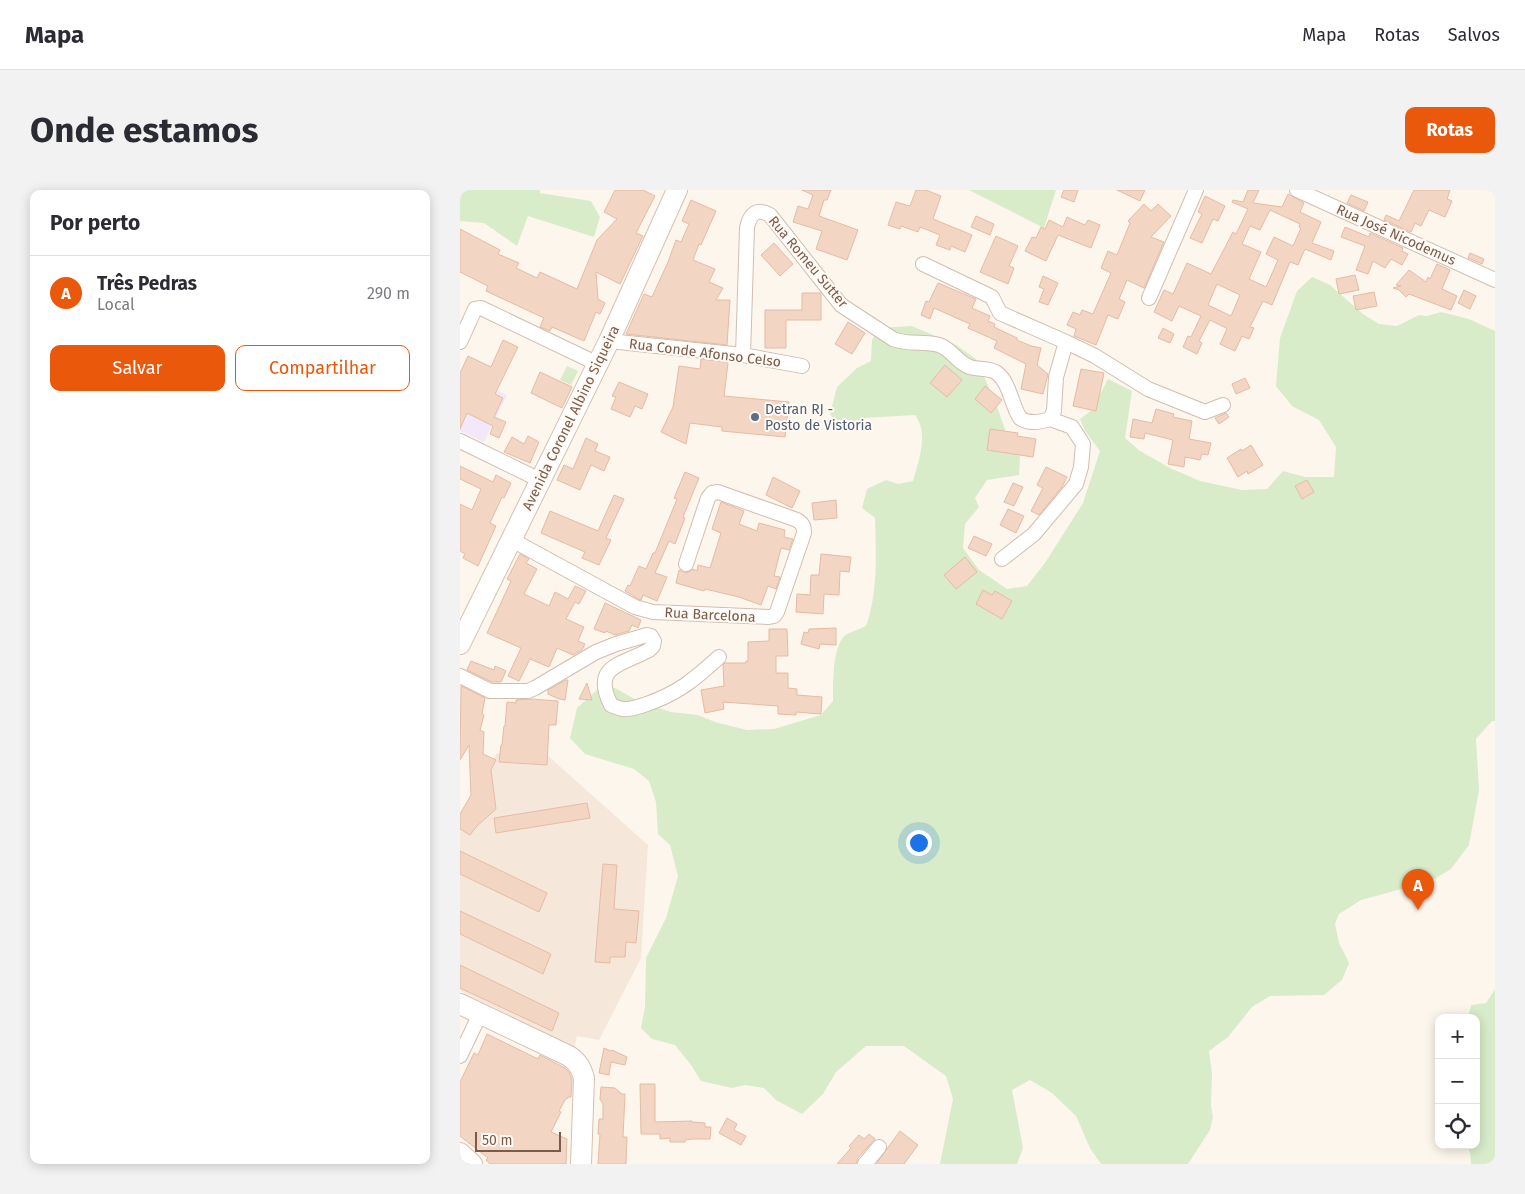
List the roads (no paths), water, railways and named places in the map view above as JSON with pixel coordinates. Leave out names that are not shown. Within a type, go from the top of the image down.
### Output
[{"type":"main road","name":"Avenida Coronel Albino Siqueira","points":[[460,644],[609,341],[677,190]]},
{"type":"main road","points":[[460,1004],[576,1061],[584,1078],[581,1164]]},
{"type":"main road","points":[[460,1153],[472,1164]]},
{"type":"street","points":[[1149,298],[1196,190]]},
{"type":"street","name":"Rua José Nicodemus","points":[[1303,191],[1495,280]]},
{"type":"street","name":"Rua Romeu Sutter","points":[[743,355],[748,220],[752,215],[764,212],[770,215],[841,305],[892,339],[900,342],[938,345],[948,349],[961,363],[971,368],[986,369],[996,373],[1005,383],[1020,418],[1023,420],[1042,422],[1050,418],[1072,427],[1084,444],[1081,467],[1076,484],[1034,534],[1002,559]]},
{"type":"street","points":[[924,264],[992,297],[1000,313],[1095,356],[1148,389],[1205,412],[1223,405]]},
{"type":"street","points":[[460,342],[475,309],[482,308],[598,364]]},
{"type":"street","name":"Rua Conde Afonso Celso","points":[[609,341],[743,355],[802,366]]},
{"type":"street","points":[[1050,418],[1054,411],[1056,377],[1066,342]]},
{"type":"street","points":[[460,441],[540,480]]},
{"type":"street","name":"Rua Barcelona","points":[[512,540],[635,607],[653,612],[769,617],[774,616],[777,612],[804,533],[804,527],[797,520],[718,492],[712,493],[708,498],[686,564]]},
{"type":"street","points":[[460,676],[490,691],[528,691],[596,652],[616,644],[647,635],[651,636],[654,641],[653,646],[649,650],[618,664],[606,675],[604,682],[605,693],[611,705],[621,709],[630,709],[674,693],[695,679],[719,657]]},
{"type":"street","points":[[460,1056],[480,1014]]},
{"type":"street","points":[[865,1164],[879,1147]]},
{"type":"place","name":"Detran RJ - Posto de Vistoria","points":[[755,417]]},
{"type":"place","name":"Três Pedras","points":[[1418,910]]}]
